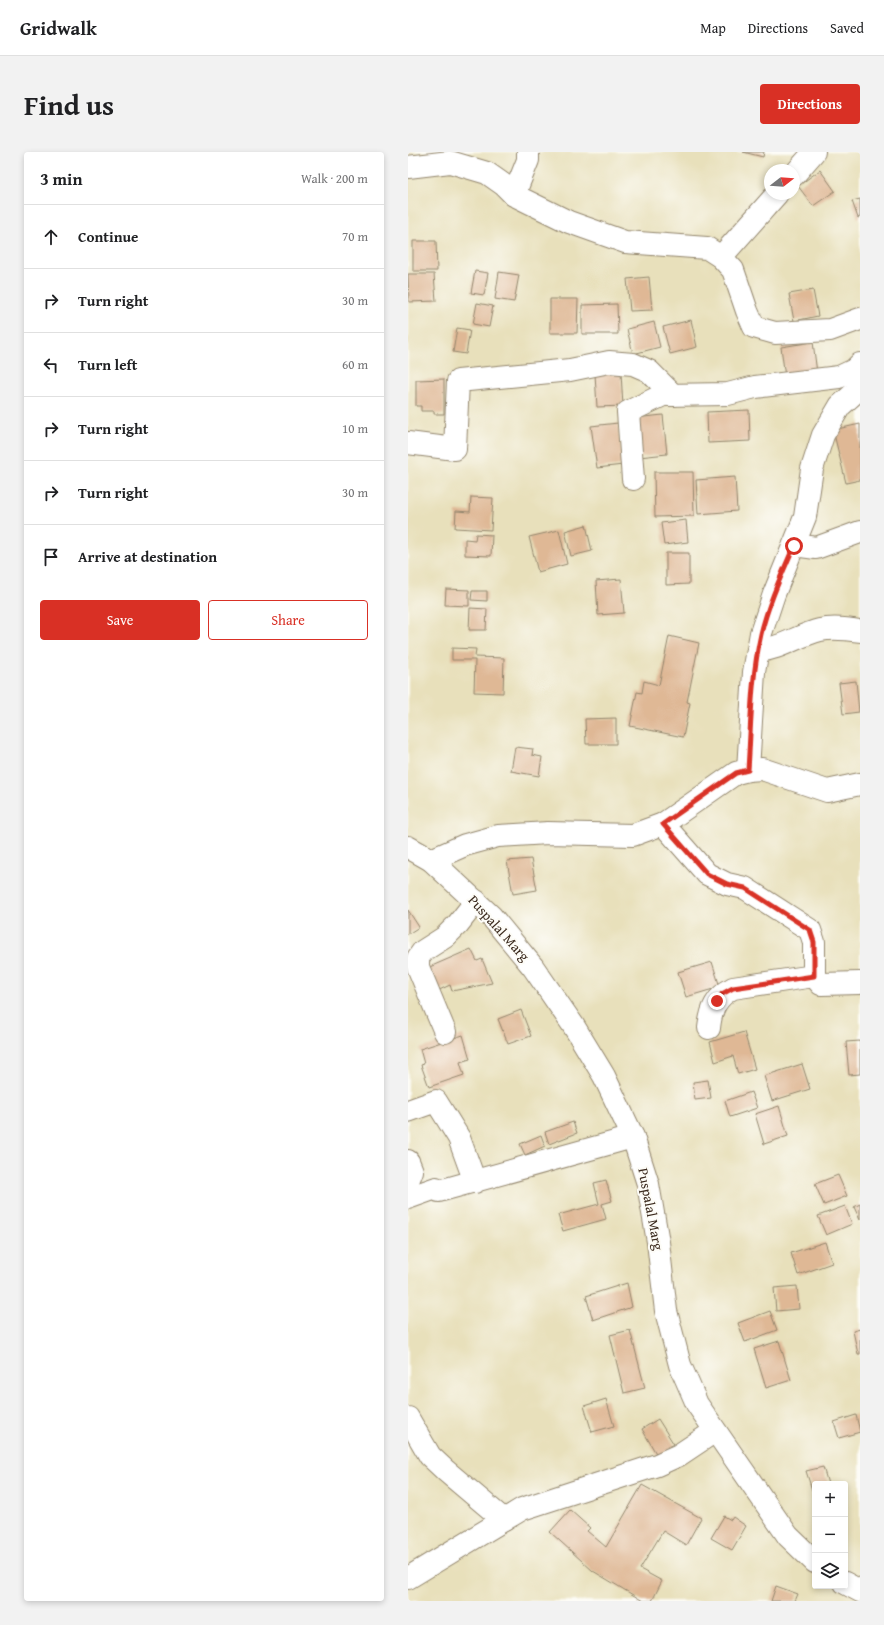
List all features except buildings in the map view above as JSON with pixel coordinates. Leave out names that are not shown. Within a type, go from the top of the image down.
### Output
[{"type":"street","points":[[514,195],[528,160],[528,152]]},
{"type":"street","points":[[800,168],[814,152]]},
{"type":"street","points":[[408,167],[450,157],[487,174],[504,184],[514,195],[569,222],[625,242],[707,248],[721,257],[733,270],[746,311],[754,327],[776,333],[830,330],[860,319]]},
{"type":"street","points":[[721,257],[772,200]]},
{"type":"street","points":[[408,443],[455,449],[458,381],[551,373],[609,362],[633,364],[648,371],[673,395]]},
{"type":"street","points":[[633,479],[628,412],[664,395],[728,394],[755,387],[839,377],[854,370],[860,364]]},
{"type":"street","points":[[748,770],[754,672],[761,633],[774,594],[806,517],[812,469],[823,435],[840,406],[860,388]]},
{"type":"street","points":[[794,546],[816,548],[860,532]]},
{"type":"street","points":[[758,651],[769,650],[821,630],[839,628],[860,631]]},
{"type":"street","points":[[431,860],[465,845],[498,836],[548,833],[633,834],[663,824],[736,773],[748,770],[762,769],[827,791],[860,784]]},
{"type":"street","points":[[663,824],[707,874],[727,884],[745,888],[810,930],[814,942],[814,976],[821,984],[860,983]]},
{"type":"street","name":"Puspalal Marg","points":[[408,846],[431,860],[491,916],[533,967],[573,1025],[604,1076],[633,1137],[648,1184],[658,1242],[666,1310],[680,1365],[696,1404],[788,1536],[812,1559]]},
{"type":"street","points":[[445,1032],[418,967],[418,958],[423,951],[446,937],[476,901]]},
{"type":"street","points":[[710,1028],[710,1018],[717,1001],[722,994],[733,988],[814,976]]},
{"type":"street","points":[[408,1110],[436,1101],[459,1138],[475,1182]]},
{"type":"street","points":[[408,1198],[436,1188],[440,1191],[475,1182],[633,1137]]},
{"type":"street","points":[[408,1161],[412,1171],[408,1181]]},
{"type":"street","points":[[408,1418],[430,1456],[504,1520]]},
{"type":"street","points":[[408,1578],[522,1510],[657,1465],[679,1455],[715,1431]]},
{"type":"street","points":[[848,1585],[860,1591]]},
{"type":"route","points":[[717,1001],[722,994],[733,988],[814,976],[814,942],[810,930],[745,888],[727,884],[707,874],[663,824],[736,773],[748,770],[754,672],[761,633],[774,594],[794,546]]}]
